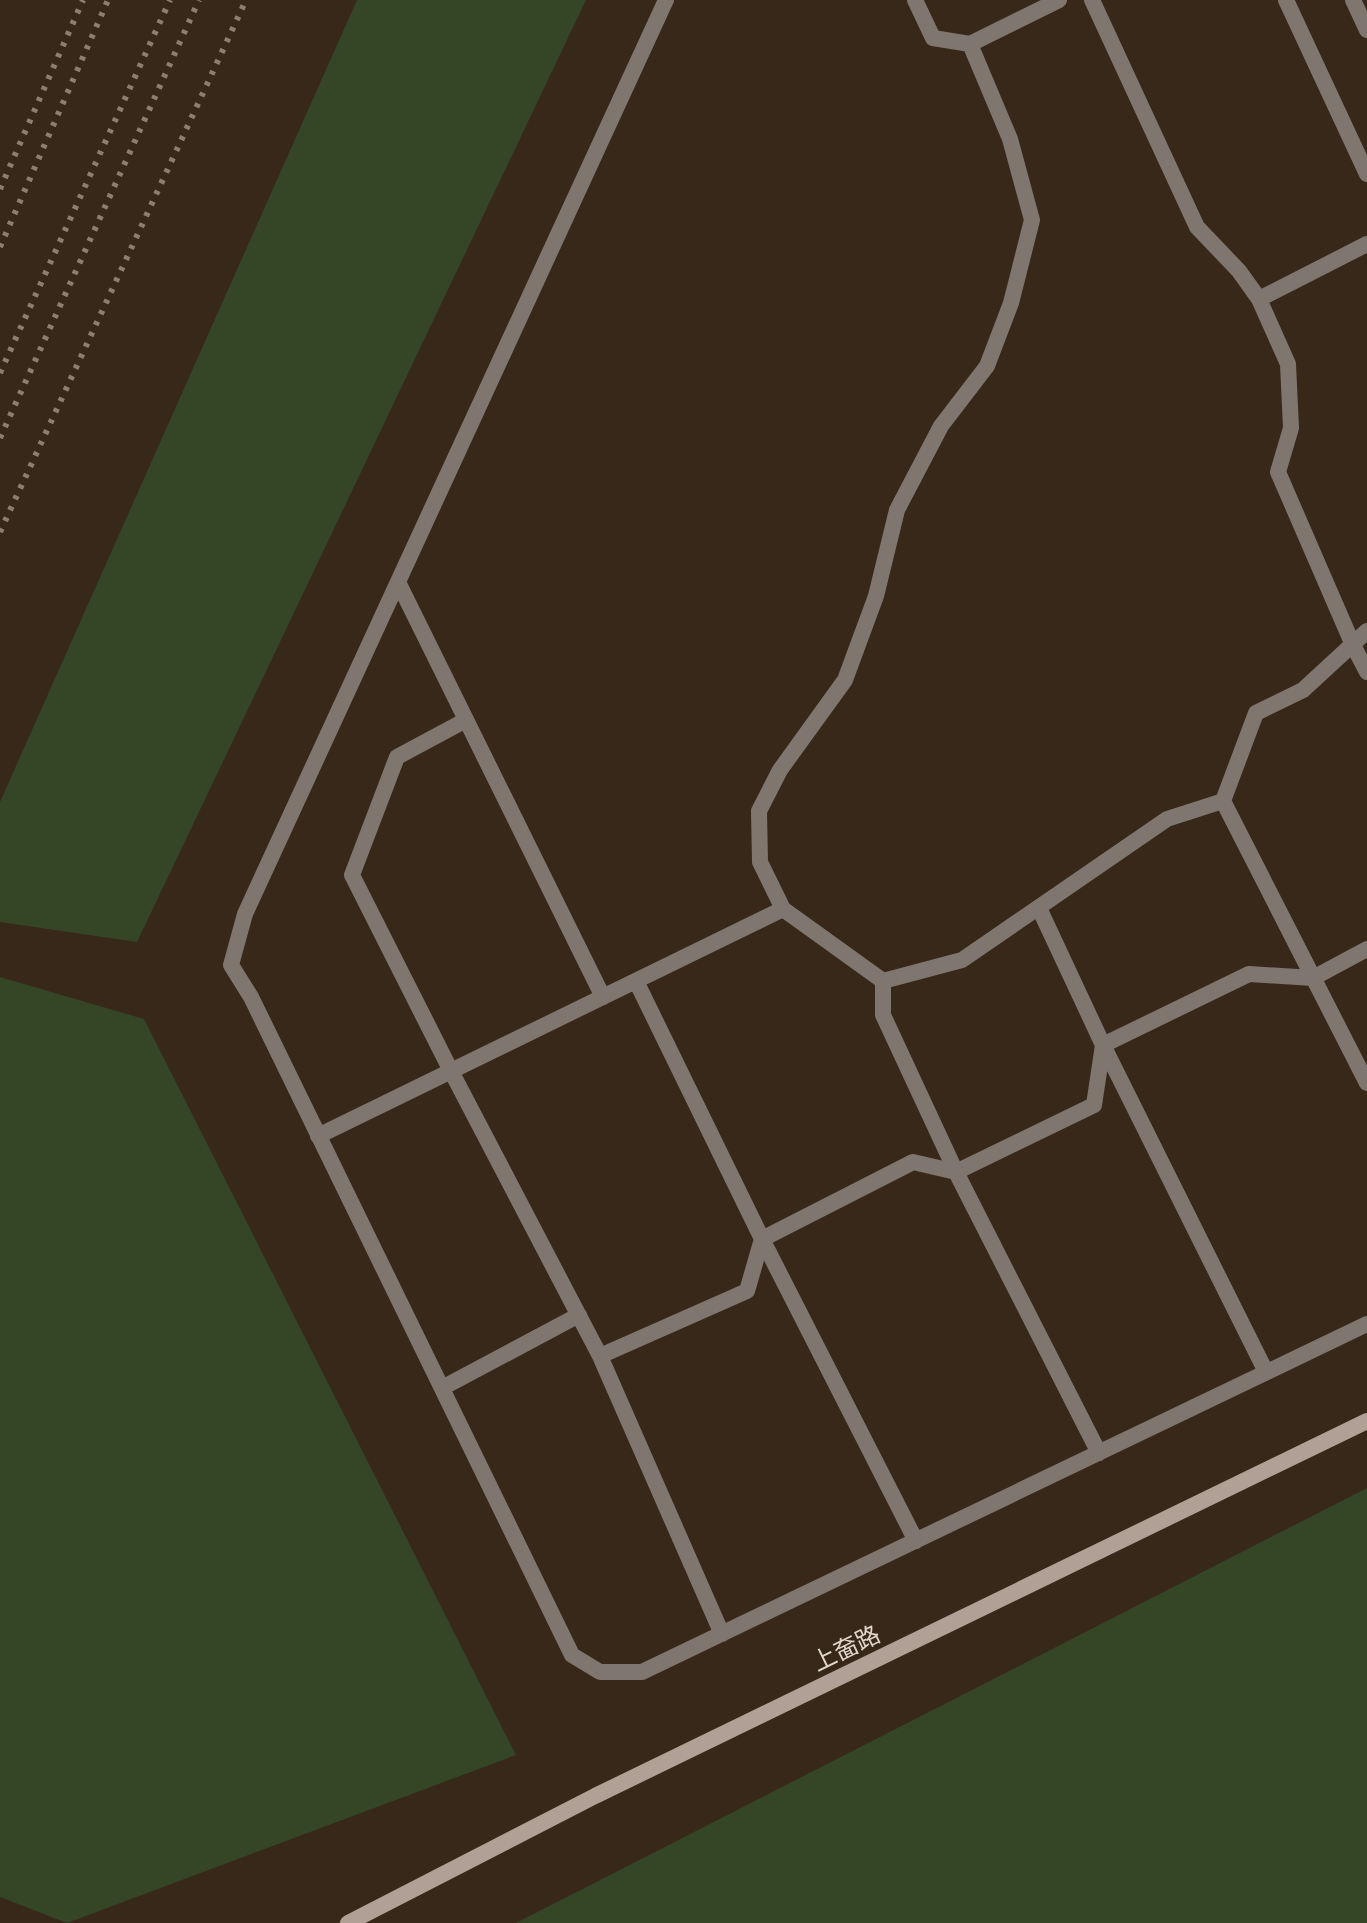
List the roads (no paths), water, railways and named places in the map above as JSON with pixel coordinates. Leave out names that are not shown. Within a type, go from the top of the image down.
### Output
[{"type":"street","points":[[666,0],[245,914],[231,965],[251,997],[572,1655],[600,1672],[642,1672],[1367,1324]]},
{"type":"street","points":[[915,0],[933,38],[970,44],[1059,0]]},
{"type":"street","points":[[1092,0],[1197,227],[1239,271],[1259,299],[1288,364],[1291,428],[1278,472],[1367,672]]},
{"type":"street","points":[[1286,0],[1367,174]]},
{"type":"street","points":[[1353,0],[1367,30]]},
{"type":"street","points":[[883,981],[783,909],[760,862],[759,811],[780,770],[845,680],[876,596],[897,510],[941,426],[987,366],[1011,303],[1032,220],[1010,139],[970,44]]},
{"type":"street","points":[[1259,299],[1367,244]]},
{"type":"street","points":[[398,582],[603,997]]},
{"type":"street","points":[[1367,631],[1303,690],[1256,713],[1223,801],[1367,1083]]},
{"type":"street","points":[[466,720],[397,757],[352,875],[600,1356],[722,1634]]},
{"type":"street","points":[[883,981],[962,960],[1167,819],[1223,801]]},
{"type":"street","points":[[1039,908],[1103,1045],[1266,1372]]},
{"type":"street","points":[[318,1136],[783,909]]},
{"type":"street","points":[[1103,1045],[1249,974],[1313,978],[1367,949]]},
{"type":"street","points":[[636,981],[762,1239],[916,1541]]},
{"type":"street","points":[[883,981],[883,1015],[956,1172],[1099,1453]]},
{"type":"street","points":[[600,1356],[747,1291],[762,1239],[913,1162],[956,1172],[1094,1105],[1103,1045]]},
{"type":"street","points":[[442,1388],[579,1315]]},
{"type":"street","name":"上奤路","points":[[348,1923],[609,1789],[1367,1421]]},
{"type":"railway","points":[[0,189],[83,0]]},
{"type":"railway","points":[[0,247],[108,0]]},
{"type":"railway","points":[[0,373],[170,0]]},
{"type":"railway","points":[[0,438],[199,0]]},
{"type":"railway","points":[[0,532],[246,0]]}]
